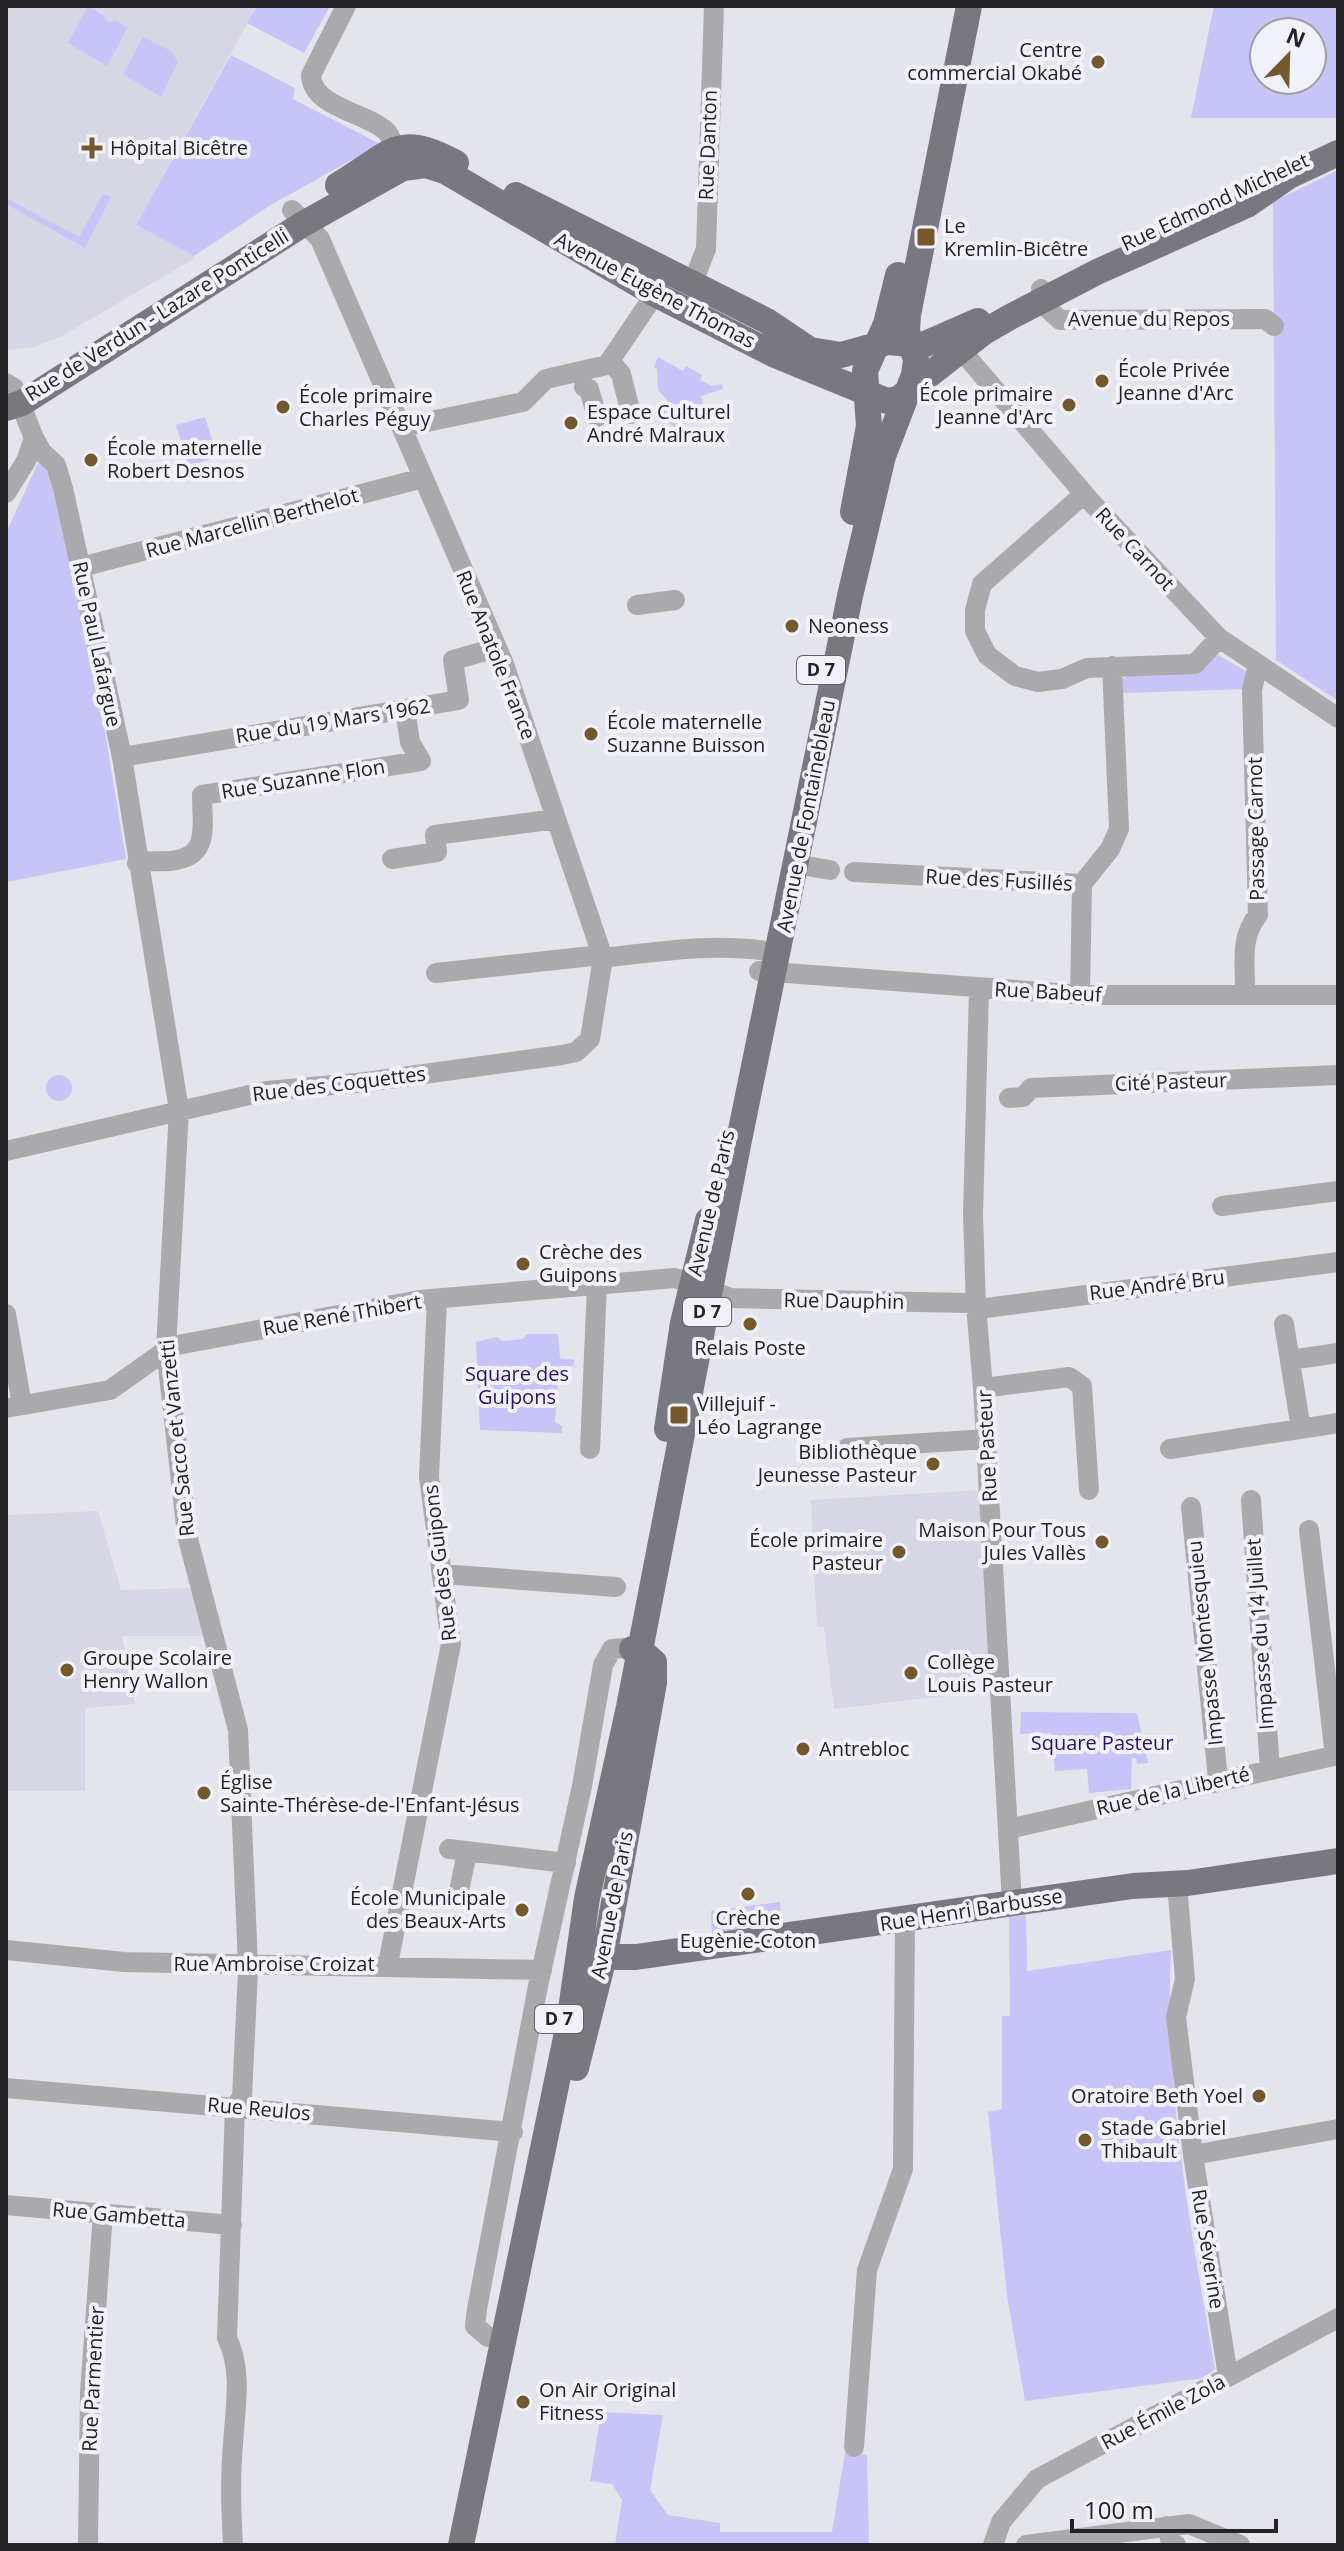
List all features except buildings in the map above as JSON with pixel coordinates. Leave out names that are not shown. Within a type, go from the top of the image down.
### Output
[{"type":"main road","name":"Avenue de Fontainebleau","points":[[768,959],[869,426],[865,371],[890,313],[956,6]]},
{"type":"main road","name":"Avenue de Fontainebleau","points":[[768,959],[795,864],[883,456],[898,412],[911,388],[916,360],[907,331],[908,315],[969,6]]},
{"type":"main road","name":"Avenue Eugène Thomas","points":[[875,346],[841,355],[810,350],[693,282],[426,147],[411,145],[400,159],[445,171],[655,294],[775,355],[865,393],[893,400],[911,388]]},
{"type":"main road","name":"Rue Edmond Michelet","points":[[911,388],[952,344],[1042,294],[1104,254],[1338,145]]},
{"type":"main road","name":"Rue Edmond Michelet","points":[[1042,294],[1247,205],[1289,176],[1338,153]]},
{"type":"main road","name":"Rue de Verdun - Lazare Ponticelli","points":[[11,395],[310,221],[400,159]]},
{"type":"main road","points":[[568,243],[590,245],[648,276],[693,282]]},
{"type":"main road","points":[[655,294],[685,290],[721,307],[738,306]]},
{"type":"main road","name":"Rue Edmond Michelet","points":[[875,346],[888,342],[952,344]]},
{"type":"main road","name":"Avenue de Paris","points":[[448,2545],[575,1990],[587,1898],[632,1649],[768,959]]},
{"type":"main road","name":"Avenue de Paris","points":[[496,2341],[525,2326],[580,2052],[604,1957],[656,1674],[654,1662],[632,1649]]},
{"type":"main road","name":"Rue Henri Barbusse","points":[[604,1957],[636,1957],[1133,1886],[1177,1884],[1338,1861]]},
{"type":"main road","name":"Avenue de Paris","points":[[461,2545],[496,2341]]},
{"type":"street","points":[[346,6],[311,75],[311,85],[320,95],[386,131],[400,159]]},
{"type":"street","name":"Rue Danton","points":[[693,282],[706,249],[714,6]]},
{"type":"street","name":"Rue Anatole France","points":[[310,221],[496,648],[527,728],[602,957]]},
{"type":"street","points":[[402,427],[523,402],[546,379],[582,380],[611,362],[655,294]]},
{"type":"street","name":"Avenue du Repos","points":[[1042,294],[1047,308],[1060,320],[1265,319],[1274,326]]},
{"type":"street","name":"Rue Carnot","points":[[952,344],[1084,494],[1219,638],[1338,718]]},
{"type":"street","points":[[611,362],[621,374],[631,414]]},
{"type":"street","points":[[582,380],[589,389],[597,417]]},
{"type":"street","name":"Rue Paul Lafargue","points":[[11,395],[42,452],[56,465],[122,757],[137,861]]},
{"type":"street","points":[[6,493],[26,461],[34,438]]},
{"type":"street","name":"Rue Marcellin Berthelot","points":[[81,567],[423,478]]},
{"type":"street","points":[[1084,494],[982,584],[975,610],[975,631],[987,655],[1015,676],[1038,682],[1112,666],[1195,664],[1219,638]]},
{"type":"street","points":[[637,605],[675,600]]},
{"type":"street","name":"Rue du 19 Mars 1962","points":[[122,757],[459,700],[453,660],[496,648]]},
{"type":"street","name":"Passage Carnot","points":[[1245,990],[1245,939],[1247,930],[1258,915],[1252,690],[1258,664]]},
{"type":"street","points":[[1082,884],[1110,849],[1119,829],[1112,666]]},
{"type":"street","name":"Rue Suzanne Flon","points":[[137,861],[185,859],[195,852],[201,841],[202,795],[421,761],[410,742],[405,709]]},
{"type":"street","points":[[392,859],[437,852],[435,835],[556,819]]},
{"type":"street","name":"Rue Sacco et Vanzetti","points":[[137,861],[179,1110],[166,1349],[187,1535],[238,1730],[248,1968],[242,2097],[235,2107],[227,2338],[234,2356],[237,2417],[233,2441],[233,2545]]},
{"type":"street","points":[[795,864],[830,870]]},
{"type":"street","name":"Rue des Fusillés","points":[[854,872],[1082,884],[1080,995]]},
{"type":"street","points":[[436,973],[711,946],[768,959]]},
{"type":"street","name":"Rue des Coquettes","points":[[6,1151],[267,1091],[366,1082],[576,1052],[590,1039],[602,957]]},
{"type":"street","name":"Rue Babeuf","points":[[768,959],[979,990],[1001,987],[1080,995],[1338,995]]},
{"type":"street","name":"Rue Pasteur","points":[[979,990],[973,1214],[976,1306],[1012,1903]]},
{"type":"street","name":"Cité Pasteur","points":[[1009,1098],[1023,1097],[1031,1088],[1338,1075]]},
{"type":"street","points":[[1222,1206],[1338,1191]]},
{"type":"street","name":"Rue André Bru","points":[[976,1306],[986,1308],[1338,1262]]},
{"type":"street","name":"Rue René Thibert","points":[[14,1406],[110,1390],[166,1349],[437,1300],[664,1278],[703,1287]]},
{"type":"street","points":[[590,1449],[597,1285]]},
{"type":"street","name":"Rue Dauphin","points":[[703,1287],[731,1298],[976,1306]]},
{"type":"street","name":"Rue des Guipons","points":[[388,1964],[451,1644],[429,1477],[437,1300]]},
{"type":"street","points":[[6,1314],[14,1406]]},
{"type":"street","points":[[1284,1324],[1301,1429]]},
{"type":"street","points":[[1290,1360],[1338,1353]]},
{"type":"street","points":[[983,1388],[1069,1377],[1082,1386],[1089,1490]]},
{"type":"street","points":[[1170,1449],[1338,1423]]},
{"type":"street","points":[[847,1448],[986,1439]]},
{"type":"street","name":"Impasse du 14 Juillet","points":[[1251,1500],[1270,1769]]},
{"type":"street","name":"Impasse Montesquieu","points":[[1191,1507],[1218,1779]]},
{"type":"street","points":[[1309,1530],[1336,1756]]},
{"type":"street","points":[[442,1574],[616,1587]]},
{"type":"street","name":"Avenue de Paris","points":[[496,2341],[475,2326],[542,1970],[566,1863],[603,1665],[612,1649],[632,1649]]},
{"type":"street","name":"Rue de la Liberté","points":[[1008,1829],[1218,1779],[1336,1756]]},
{"type":"street","points":[[458,1896],[458,1850],[566,1863]]},
{"type":"street","name":"Rue Séverine","points":[[1177,1884],[1185,1979],[1176,2017],[1193,2155],[1228,2376]]},
{"type":"street","points":[[854,2447],[867,2270],[903,2169],[905,1920]]},
{"type":"street","name":"Rue Ambroise Croizat","points":[[6,1950],[124,1962],[248,1968],[388,1964],[542,1970]]},
{"type":"street","name":"Rue Reulos","points":[[6,2088],[513,2132]]},
{"type":"street","points":[[1193,2155],[1338,2129]]},
{"type":"street","name":"Rue Gambetta","points":[[6,2205],[232,2225]]},
{"type":"street","name":"Rue Parmentier","points":[[88,2545],[90,2393],[103,2213]]},
{"type":"street","name":"Rue Émile Zola","points":[[993,2545],[1001,2522],[1037,2479],[1338,2318]]},
{"type":"street","points":[[1026,2545],[1189,2524],[1240,2545]]},
{"type":"street","points":[[1167,2526],[1171,2543],[1176,2545]]},
{"type":"shaded area","name":"Hôpital Bicêtre","points":[[6,6],[257,6],[136,225],[194,256],[192,260],[62,336],[34,347],[6,350]]},
{"type":"shaded area","points":[[981,1490],[994,1690],[834,1709],[824,1627],[817,1627],[811,1500]]},
{"type":"shaded area","name":"Groupe Scolaire Henry Wallon","points":[[98,1511],[121,1590],[196,1588],[206,1636],[122,1636],[135,1704],[85,1708],[85,1791],[6,1791],[6,1515]]},
{"type":"green space","points":[[88,6],[103,15],[109,23],[115,20],[128,27],[107,66],[68,43]]},
{"type":"green space","points":[[257,6],[330,6],[304,53],[247,23]]},
{"type":"green space","points":[[1214,6],[1338,6],[1338,118],[1191,118]]},
{"type":"green space","points":[[143,37],[171,51],[178,62],[161,97],[123,74]]},
{"type":"green space","points":[[231,55],[295,88],[293,99],[380,144],[269,206],[194,256],[136,225]]},
{"type":"green space","points":[[1338,170],[1338,701],[1276,660],[1273,202]]},
{"type":"green space","points":[[103,194],[111,197],[85,248],[6,204],[6,198],[79,237]]},
{"type":"green space","points":[[658,357],[683,371],[686,366],[702,375],[700,380],[712,386],[722,384],[723,389],[701,396],[706,416],[699,415],[678,429],[656,416],[667,400],[658,390],[657,369],[654,367]]},
{"type":"green space","points":[[205,417],[217,457],[189,466],[176,425]]},
{"type":"green space","points":[[38,463],[49,465],[93,660],[126,859],[6,882],[6,533]]},
{"type":"green space","points":[[1215,653],[1254,676],[1250,689],[1123,693],[1122,680],[1130,674]]},
{"type":"green space","points":[[59,1075],[68,1079],[72,1088],[68,1097],[59,1101],[50,1097],[46,1088],[50,1079]]},
{"type":"green space","name":"Square des Guipons","points":[[527,1334],[558,1334],[560,1358],[574,1360],[574,1366],[559,1366],[555,1422],[562,1426],[562,1433],[480,1430],[476,1342],[497,1337],[502,1341],[523,1339]]},
{"type":"green space","name":"Square Pasteur","points":[[1021,1712],[1137,1713],[1148,1763],[1137,1764],[1136,1758],[1132,1758],[1131,1789],[1089,1793],[1087,1769],[1055,1771],[1051,1733],[1020,1734]]},
{"type":"green space","points":[[780,1902],[781,1925],[712,1935],[711,1911]]},
{"type":"green space","name":"Stade Gabriel Thibault","points":[[1026,1915],[1027,1971],[1171,1950],[1172,2056],[1181,2161],[1215,2369],[1204,2378],[1025,2401],[1007,2295],[988,2112],[1002,2109],[1002,2016],[1010,2016],[1009,1917]]},
{"type":"green space","points":[[601,2412],[663,2415],[650,2490],[668,2515],[720,2523],[720,2532],[832,2532],[845,2453],[867,2455],[869,2545],[615,2545],[622,2500],[612,2484],[590,2481]]},
{"type":"place","name":"Centre commercial Okabé","points":[[1098,62]]},
{"type":"place","name":"Hôpital Bicêtre","points":[[92,148]]},
{"type":"place","name":"Le Kremlin-Bicêtre","points":[[926,237]]},
{"type":"place","name":"École Privée Jeanne d'Arc","points":[[1102,381]]},
{"type":"place","name":"École primaire Jeanne d'Arc","points":[[1069,405]]},
{"type":"place","name":"École primaire Charles Péguy","points":[[283,407]]},
{"type":"place","name":"Espace Culturel André Malraux","points":[[571,423]]},
{"type":"place","name":"École maternelle Robert Desnos","points":[[91,460]]},
{"type":"place","name":"Neoness","points":[[792,626]]},
{"type":"place","name":"École maternelle Suzanne Buisson","points":[[591,734]]},
{"type":"place","name":"Crèche des Guipons","points":[[523,1264]]},
{"type":"place","name":"Relais Poste","points":[[750,1324]]},
{"type":"place","name":"Villejuif - Léo Lagrange","points":[[679,1415]]},
{"type":"place","name":"Bibliothèque Jeunesse Pasteur","points":[[933,1464]]},
{"type":"place","name":"Maison Pour Tous Jules Vallès","points":[[1102,1542]]},
{"type":"place","name":"École primaire Pasteur","points":[[899,1552]]},
{"type":"place","name":"Groupe Scolaire Henry Wallon","points":[[67,1670]]},
{"type":"place","name":"Collège Louis Pasteur","points":[[911,1673]]},
{"type":"place","name":"Antrebloc","points":[[803,1749]]},
{"type":"place","name":"Église Sainte-Thérèse-de-l'Enfant-Jésus","points":[[204,1793]]},
{"type":"place","name":"Crèche Eugènie-Coton","points":[[748,1894]]},
{"type":"place","name":"École Municipale des Beaux-Arts","points":[[522,1910]]},
{"type":"place","name":"Oratoire Beth Yoel","points":[[1259,2096]]},
{"type":"place","name":"Stade Gabriel Thibault","points":[[1085,2140]]},
{"type":"place","name":"On Air Original Fitness","points":[[523,2402]]}]
